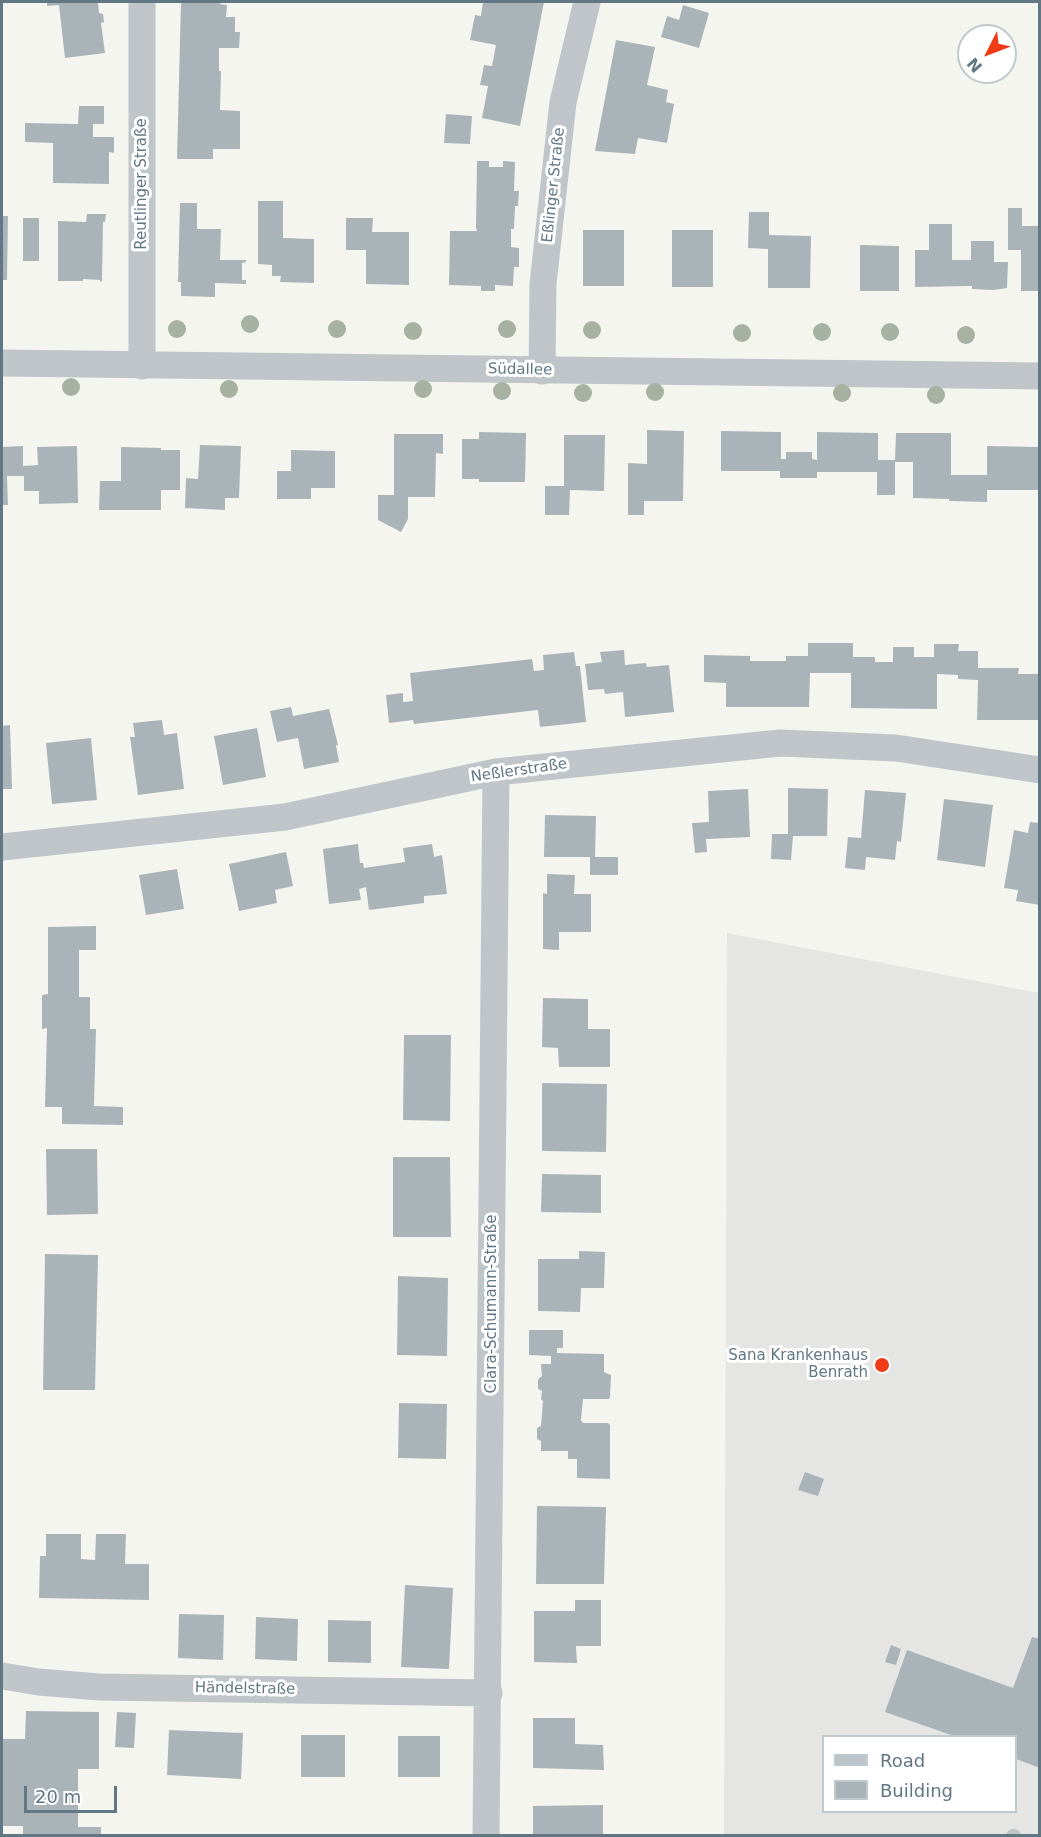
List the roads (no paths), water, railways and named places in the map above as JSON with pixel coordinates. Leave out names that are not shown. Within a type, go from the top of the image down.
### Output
[{"type":"street","name":"Reutlinger Straße","points":[[142,2],[142,366]]},
{"type":"street","name":"Eßlinger Straße","points":[[542,371],[543,284],[563,102],[587,2]]},
{"type":"street","name":"Südallee","points":[[2,363],[1040,376]]},
{"type":"street","name":"Neßlerstraße","points":[[2,847],[285,817],[496,772],[780,743],[896,748],[1040,770]]},
{"type":"street","name":"Clara-Schumann-Straße","points":[[486,1836],[496,772]]},
{"type":"street","name":"Händelstraße","points":[[2,1676],[39,1683],[99,1687],[489,1693]]},
{"type":"place","name":"Sana Krankenhaus Benrath","points":[[882,1365]]}]
